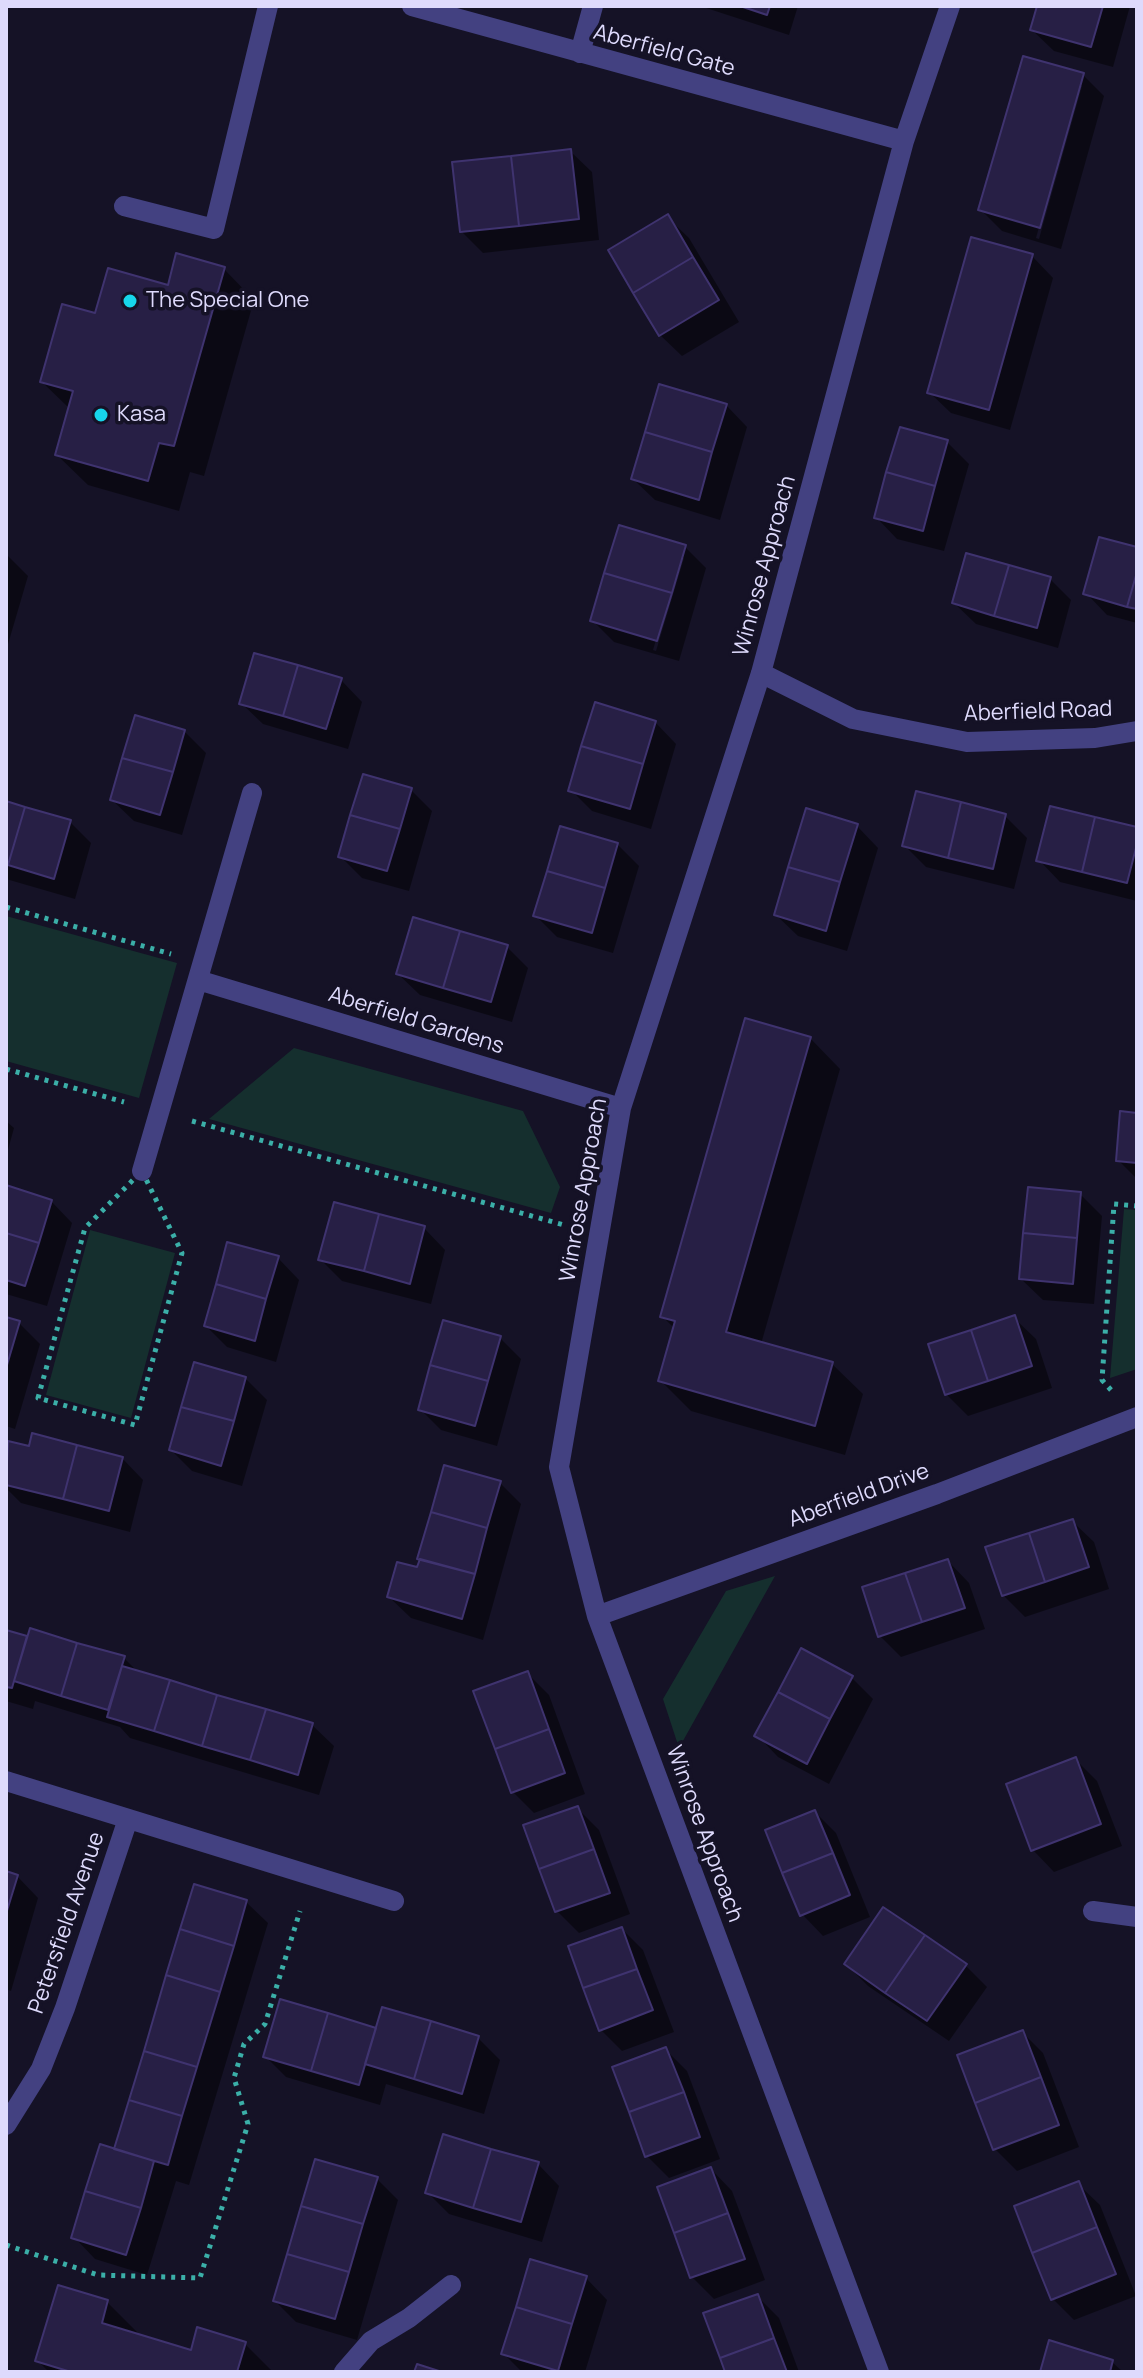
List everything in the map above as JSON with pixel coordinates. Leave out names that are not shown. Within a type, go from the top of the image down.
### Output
[{"type":"street","points":[[124,206],[214,229],[268,6]]},
{"type":"street","name":"Aberfield Gate","points":[[412,6],[904,141]]},
{"type":"street","points":[[580,53],[593,6]]},
{"type":"street","name":"Winrose Approach","points":[[879,2372],[597,1616],[559,1467],[621,1108],[761,673],[904,141],[950,6]]},
{"type":"street","name":"Aberfield Road","points":[[761,673],[853,719],[967,742],[1095,738],[1137,731]]},
{"type":"street","points":[[142,1171],[252,793]]},
{"type":"street","name":"Aberfield Gardens","points":[[200,971],[621,1108]]},
{"type":"street","name":"Aberfield Drive","points":[[597,1616],[937,1494],[1137,1417]]},
{"type":"street","name":"Petersfield Avenue","points":[[6,1781],[394,1901]]},
{"type":"street","name":"Petersfield Avenue","points":[[6,2125],[46,2057],[128,1819]]},
{"type":"street","points":[[1093,1911],[1137,1917]]},
{"type":"street","points":[[344,2372],[371,2341],[409,2318],[451,2285]]},
{"type":"path","points":[[6,907],[200,971]]},
{"type":"path","points":[[6,1069],[599,1235]]},
{"type":"path","points":[[142,1171],[182,1253],[135,1425],[38,1398],[85,1228],[142,1171]]},
{"type":"path","points":[[1119,1398],[1102,1380],[1114,1204],[1137,1206]]},
{"type":"path","points":[[6,2245],[98,2275],[200,2278],[248,2124],[234,2078],[244,2044],[265,2024],[311,1875]]},
{"type":"green space","points":[[6,916],[177,963],[139,1098],[6,1061]]},
{"type":"green space","points":[[294,1048],[523,1111],[560,1187],[551,1213],[209,1119]]},
{"type":"green space","points":[[1124,1209],[1137,1210],[1137,1369],[1110,1378]]},
{"type":"green space","points":[[90,1230],[175,1253],[131,1418],[46,1395]]},
{"type":"green space","points":[[775,1576],[679,1748],[663,1699],[726,1591]]},
{"type":"building","points":[[740,6],[770,6],[767,15]]},
{"type":"building","points":[[1037,6],[1103,6],[1091,47],[1030,30]]},
{"type":"building","points":[[1023,56],[1084,73],[1040,228],[978,210]]},
{"type":"building","points":[[571,149],[579,219],[519,226],[511,156]]},
{"type":"building","points":[[511,156],[519,226],[460,232],[452,162]]},
{"type":"building","points":[[668,214],[693,257],[633,293],[608,250]]},
{"type":"building","points":[[971,237],[1033,254],[989,410],[927,393]]},
{"type":"building","points":[[176,253],[225,267],[174,446],[159,443],[148,481],[55,455],[73,391],[40,382],[62,304],[95,313],[108,268],[168,285]]},
{"type":"building","points":[[693,257],[719,300],[659,336],[633,293]]},
{"type":"building","points":[[659,384],[727,404],[712,452],[645,432]]},
{"type":"building","points":[[900,427],[948,440],[935,486],[886,472]]},
{"type":"building","points":[[645,432],[712,452],[699,500],[631,479]]},
{"type":"building","points":[[886,472],[935,486],[923,531],[874,518]]},
{"type":"building","points":[[619,525],[686,545],[672,593],[604,573]]},
{"type":"building","points":[[1099,537],[1137,547],[1137,572],[1127,607],[1083,594]]},
{"type":"building","points":[[966,553],[1009,565],[994,616],[952,603]]},
{"type":"building","points":[[1009,565],[1051,577],[1037,628],[994,616]]},
{"type":"building","points":[[1137,572],[1137,609],[1127,607]]},
{"type":"building","points":[[604,573],[672,593],[657,641],[590,621]]},
{"type":"building","points":[[254,653],[298,665],[283,716],[239,704]]},
{"type":"building","points":[[298,665],[342,678],[326,729],[283,716]]},
{"type":"building","points":[[595,702],[656,721],[643,764],[581,746]]},
{"type":"building","points":[[135,715],[185,730],[173,772],[122,758]]},
{"type":"building","points":[[581,746],[643,764],[630,809],[568,791]]},
{"type":"building","points":[[122,758],[173,772],[160,815],[110,800]]},
{"type":"building","points":[[363,774],[412,788],[400,829],[350,815]]},
{"type":"building","points":[[916,791],[961,802],[948,858],[902,846]]},
{"type":"building","points":[[6,801],[25,807],[8,865],[6,864]]},
{"type":"building","points":[[961,802],[1006,814],[993,869],[948,858]]},
{"type":"building","points":[[1050,806],[1095,817],[1082,872],[1036,861]]},
{"type":"building","points":[[25,807],[71,820],[54,879],[8,865]]},
{"type":"building","points":[[806,808],[858,824],[840,882],[788,867]]},
{"type":"building","points":[[350,815],[400,829],[387,871],[338,857]]},
{"type":"building","points":[[1095,817],[1137,827],[1137,844],[1127,883],[1082,872]]},
{"type":"building","points":[[560,826],[618,843],[605,888],[547,871]]},
{"type":"building","points":[[788,867],[840,882],[826,931],[774,915]]},
{"type":"building","points":[[547,871],[605,888],[592,933],[533,916]]},
{"type":"building","points":[[413,917],[460,931],[443,988],[396,974]]},
{"type":"building","points":[[460,931],[508,945],[491,1002],[443,988]]},
{"type":"building","points":[[745,1018],[811,1037],[726,1332],[833,1362],[815,1426],[658,1381],[675,1321],[660,1317]]},
{"type":"building","points":[[1120,1111],[1137,1113],[1137,1163],[1116,1161]]},
{"type":"building","points":[[6,1185],[52,1200],[39,1243],[6,1233]]},
{"type":"building","points":[[1028,1187],[1081,1192],[1077,1238],[1023,1233]]},
{"type":"building","points":[[334,1202],[379,1214],[364,1271],[318,1260]]},
{"type":"building","points":[[379,1214],[425,1226],[410,1284],[364,1271]]},
{"type":"building","points":[[6,1233],[39,1243],[25,1286],[6,1280]]},
{"type":"building","points":[[1023,1233],[1077,1238],[1073,1284],[1019,1279]]},
{"type":"building","points":[[227,1242],[279,1256],[266,1299],[216,1284]]},
{"type":"building","points":[[216,1284],[266,1299],[255,1341],[204,1326]]},
{"type":"building","points":[[1015,1315],[1032,1366],[988,1381],[971,1330]]},
{"type":"building","points":[[6,1317],[20,1321],[7,1365],[6,1365]]},
{"type":"building","points":[[443,1320],[501,1336],[488,1381],[430,1365]]},
{"type":"building","points":[[971,1330],[988,1381],[945,1395],[928,1344]]},
{"type":"building","points":[[194,1362],[246,1377],[234,1421],[181,1407]]},
{"type":"building","points":[[430,1365],[488,1381],[475,1426],[418,1410]]},
{"type":"building","points":[[181,1407],[234,1421],[221,1466],[169,1450]]},
{"type":"building","points":[[32,1433],[77,1445],[63,1499],[6,1485],[8,1441],[29,1446]]},
{"type":"building","points":[[77,1445],[123,1457],[109,1511],[63,1499]]},
{"type":"building","points":[[444,1465],[501,1481],[487,1528],[431,1512]]},
{"type":"building","points":[[431,1512],[487,1528],[475,1574],[417,1559]]},
{"type":"building","points":[[1073,1519],[1089,1567],[1045,1582],[1029,1533]]},
{"type":"building","points":[[1029,1533],[1045,1582],[1002,1596],[985,1547]]},
{"type":"building","points":[[420,1559],[475,1574],[462,1619],[387,1597],[397,1562],[417,1567]]},
{"type":"building","points":[[948,1559],[965,1608],[922,1622],[905,1573]]},
{"type":"building","points":[[905,1573],[922,1622],[878,1637],[862,1587]]},
{"type":"building","points":[[30,1628],[77,1643],[61,1696],[14,1681]]},
{"type":"building","points":[[6,1630],[27,1636],[12,1688],[6,1687]]},
{"type":"building","points":[[77,1643],[125,1656],[108,1710],[61,1696]]},
{"type":"building","points":[[801,1648],[853,1676],[830,1719],[778,1692]]},
{"type":"building","points":[[122,1666],[170,1680],[154,1731],[107,1717]]},
{"type":"building","points":[[528,1671],[549,1729],[495,1749],[473,1691]]},
{"type":"building","points":[[170,1680],[217,1695],[202,1746],[154,1731]]},
{"type":"building","points":[[778,1692],[830,1719],[807,1764],[754,1736]]},
{"type":"building","points":[[217,1695],[266,1709],[250,1760],[202,1746]]},
{"type":"building","points":[[266,1709],[313,1723],[298,1775],[250,1760]]},
{"type":"building","points":[[549,1729],[565,1773],[511,1793],[495,1749]]},
{"type":"building","points":[[1076,1757],[1101,1824],[1031,1851],[1006,1784]]},
{"type":"building","points":[[578,1806],[594,1849],[539,1869],[523,1825]]},
{"type":"building","points":[[815,1810],[833,1853],[782,1873],[765,1830]]},
{"type":"building","points":[[594,1849],[610,1893],[555,1912],[539,1869]]},
{"type":"building","points":[[833,1853],[850,1895],[800,1916],[782,1873]]},
{"type":"building","points":[[6,1871],[18,1875],[6,1914]]},
{"type":"building","points":[[194,1884],[247,1900],[234,1946],[180,1929]]},
{"type":"building","points":[[883,1907],[925,1935],[885,1993],[844,1964]]},
{"type":"building","points":[[622,1927],[637,1969],[583,1988],[568,1946]]},
{"type":"building","points":[[180,1929],[234,1946],[220,1992],[166,1975]]},
{"type":"building","points":[[925,1935],[967,1964],[927,2021],[885,1993]]},
{"type":"building","points":[[637,1969],[653,2010],[599,2031],[583,1988]]},
{"type":"building","points":[[166,1975],[220,1992],[197,2067],[144,2051]]},
{"type":"building","points":[[280,1999],[328,2013],[311,2071],[263,2057]]},
{"type":"building","points":[[382,2007],[431,2021],[414,2079],[365,2064]]},
{"type":"building","points":[[328,2013],[376,2028],[359,2085],[311,2071]]},
{"type":"building","points":[[431,2021],[479,2036],[462,2094],[414,2079]]},
{"type":"building","points":[[1023,2030],[1041,2077],[975,2103],[957,2055]]},
{"type":"building","points":[[666,2047],[684,2092],[629,2112],[612,2067]]},
{"type":"building","points":[[144,2051],[197,2067],[182,2116],[129,2100]]},
{"type":"building","points":[[1041,2077],[1059,2125],[993,2150],[975,2103]]},
{"type":"building","points":[[684,2092],[700,2137],[645,2157],[629,2112]]},
{"type":"building","points":[[129,2100],[182,2116],[168,2165],[114,2149]]},
{"type":"building","points":[[443,2134],[491,2149],[473,2208],[425,2193]]},
{"type":"building","points":[[100,2144],[154,2161],[141,2208],[85,2191]]},
{"type":"building","points":[[491,2149],[539,2162],[521,2222],[473,2208]]},
{"type":"building","points":[[315,2159],[378,2177],[363,2224],[301,2206]]},
{"type":"building","points":[[711,2167],[728,2213],[674,2233],[657,2187]]},
{"type":"building","points":[[1079,2181],[1097,2227],[1032,2253],[1014,2206]]},
{"type":"building","points":[[85,2191],[141,2208],[126,2255],[71,2238]]},
{"type":"building","points":[[301,2206],[363,2224],[349,2272],[287,2254]]},
{"type":"building","points":[[728,2213],[745,2259],[690,2278],[674,2233]]},
{"type":"building","points":[[1097,2227],[1116,2274],[1051,2300],[1032,2253]]},
{"type":"building","points":[[287,2254],[349,2272],[335,2319],[273,2301]]},
{"type":"building","points":[[530,2259],[587,2276],[572,2324],[516,2307]]},
{"type":"building","points":[[58,2285],[108,2300],[102,2323],[191,2350],[197,2327],[246,2342],[237,2372],[71,2372],[35,2361]]},
{"type":"building","points":[[758,2294],[774,2338],[720,2358],[703,2313]]},
{"type":"building","points":[[516,2307],[572,2324],[558,2371],[501,2354]]},
{"type":"building","points":[[774,2338],[787,2372],[725,2372],[720,2358]]},
{"type":"building","points":[[1049,2340],[1113,2360],[1110,2372],[1040,2372]]},
{"type":"building","points":[[417,2364],[442,2372],[414,2372]]},
{"type":"place","name":"The Special One","points":[[130,301]]},
{"type":"place","name":"Kasa","points":[[101,415]]}]
